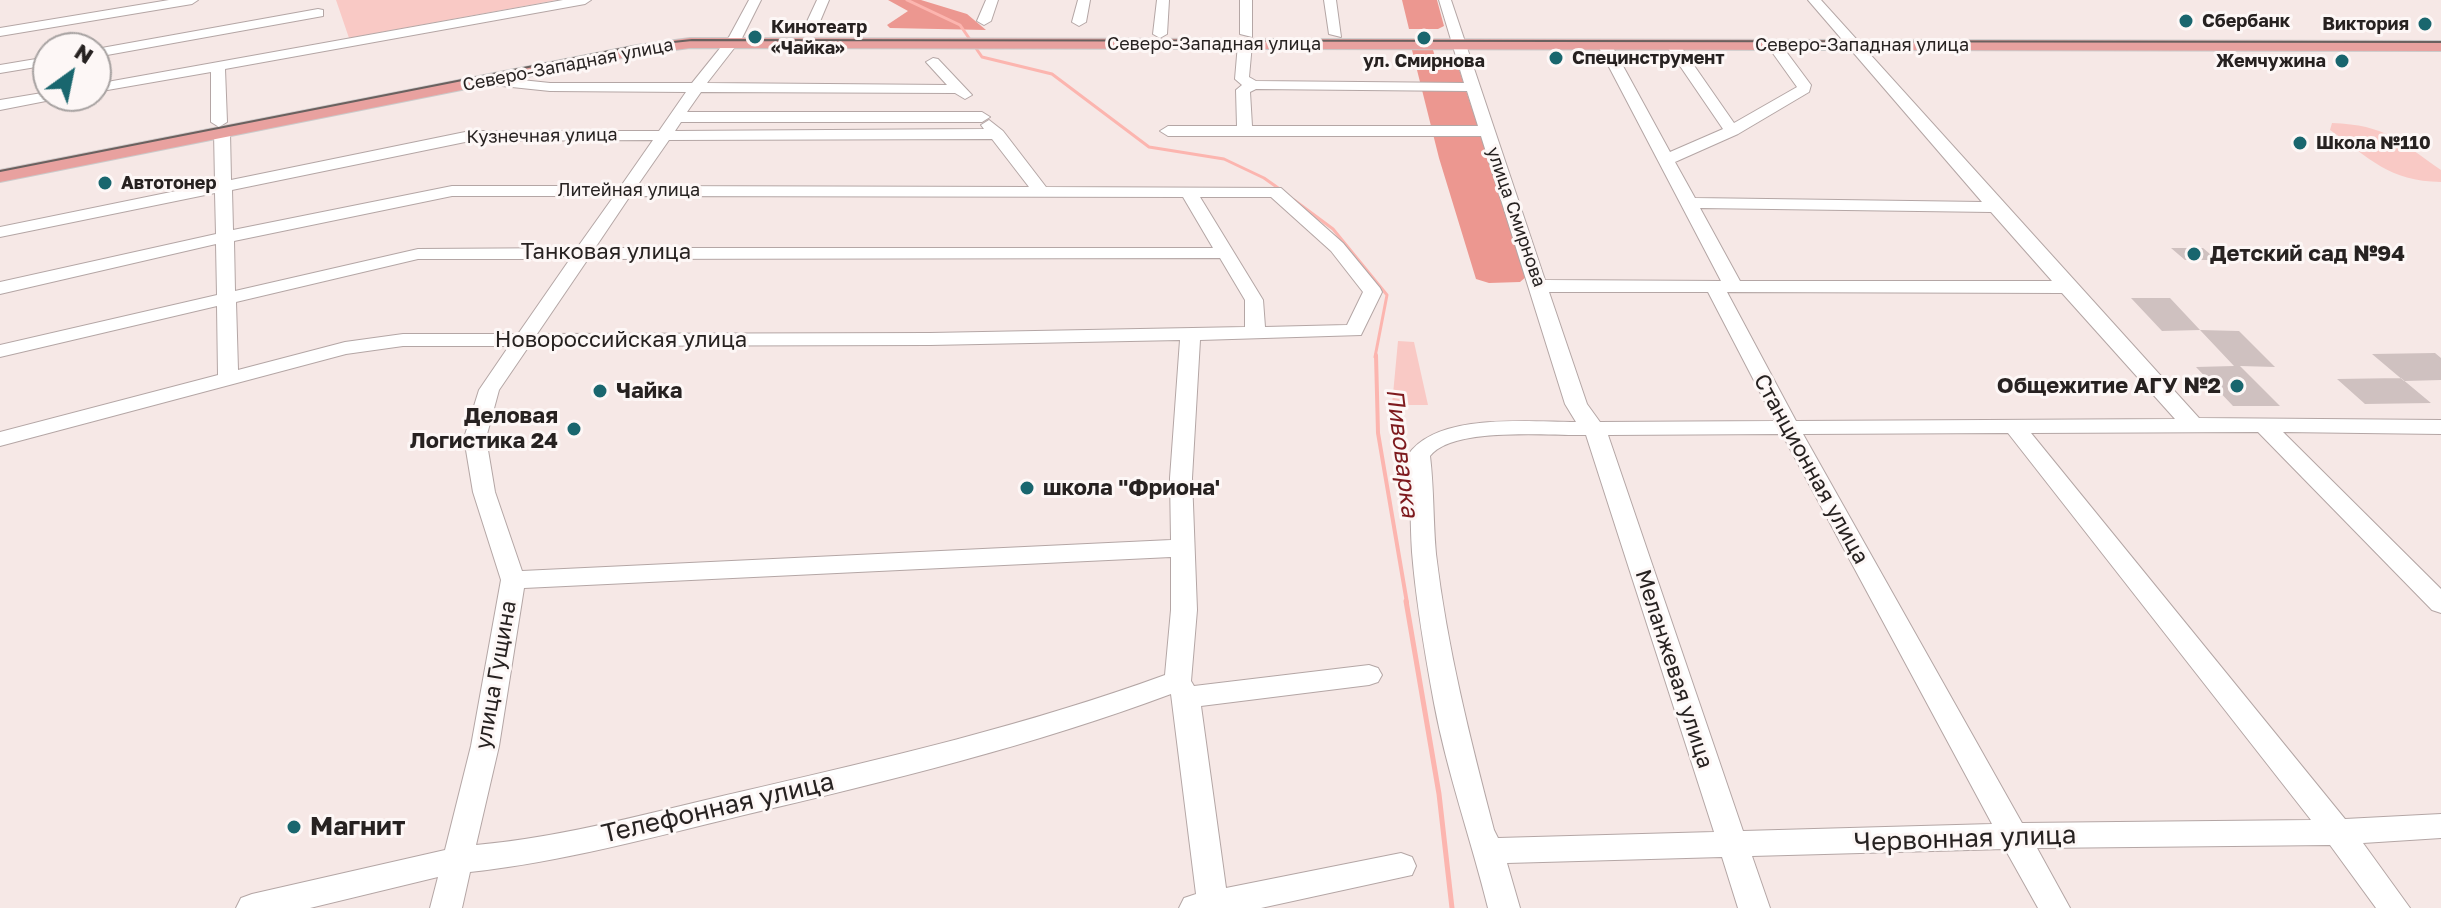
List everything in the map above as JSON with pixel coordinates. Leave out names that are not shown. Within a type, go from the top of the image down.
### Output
[{"type":"main road","name":"Северо-Западная улица","points":[[988,33],[1246,39],[1851,40],[2441,46]]},
{"type":"main road","name":"Северо-Западная улица","points":[[0,176],[631,41],[689,34],[734,38],[945,38],[988,33],[1160,34],[1246,39],[1336,34],[1604,44],[1774,45],[1851,40],[2441,36]]},
{"type":"main road","name":"Северо-Западная улица","points":[[0,164],[483,80],[654,46],[734,38]]},
{"type":"street","points":[[0,32],[192,0]]},
{"type":"street","points":[[112,51],[321,24],[585,0]]},
{"type":"street","name":"улица Гущина","points":[[446,908],[488,731],[513,580],[484,492],[475,438],[489,390],[625,190],[734,38],[755,0]]},
{"type":"street","points":[[811,28],[823,0]]},
{"type":"street","points":[[988,33],[992,0]]},
{"type":"street","points":[[1079,22],[1084,0]]},
{"type":"street","points":[[1160,34],[1163,0]]},
{"type":"street","points":[[1246,0],[1242,79],[1253,85]]},
{"type":"street","points":[[1330,0],[1336,34]]},
{"type":"street","name":"улица Смирнова","points":[[1445,0],[1576,404],[1584,419],[1595,429]]},
{"type":"street","points":[[1814,0],[2193,425]]},
{"type":"street","points":[[112,85],[218,66],[321,24]]},
{"type":"street","name":"Станционная улица","points":[[1604,44],[1689,203],[1788,429],[2054,908]]},
{"type":"street","points":[[1672,44],[1732,131]]},
{"type":"street","points":[[1666,160],[1732,131],[1804,89],[1774,45]]},
{"type":"street","points":[[933,62],[960,89],[1040,190]]},
{"type":"street","points":[[0,69],[32,64]]},
{"type":"street","points":[[218,66],[228,378]]},
{"type":"street","points":[[483,80],[550,87],[960,89]]},
{"type":"street","points":[[1245,132],[1243,90],[1253,85],[1473,87]]},
{"type":"street","points":[[0,105],[32,99]]},
{"type":"street","points":[[670,126],[982,117]]},
{"type":"street","name":"Кузнечная улица","points":[[0,232],[470,136],[670,126],[997,134]]},
{"type":"street","points":[[1168,131],[1487,131]]},
{"type":"street","name":"Литейная улица","points":[[0,288],[452,191],[1268,192]]},
{"type":"street","points":[[1188,191],[1254,300],[1255,332]]},
{"type":"street","name":"Новороссийская улица","points":[[0,439],[345,348],[375,344],[524,339],[687,341],[1354,331],[1373,292],[1337,247],[1275,192],[1268,192]]},
{"type":"street","points":[[1689,203],[1996,207]]},
{"type":"street","name":"Танковая улица","points":[[0,351],[418,254],[1224,253]]},
{"type":"street","points":[[1540,286],[2067,287]]},
{"type":"street","points":[[1190,335],[1181,478],[1182,689],[1207,906],[1401,866]]},
{"type":"street","points":[[1504,908],[1489,851],[1479,831],[1448,704],[1424,552],[1424,504],[1419,455],[1428,443],[1453,434],[1595,429],[2193,425],[2441,427]]},
{"type":"street","points":[[2263,425],[2441,604]]},
{"type":"street","points":[[2015,427],[2338,832],[2394,908]]},
{"type":"street","name":"Меланжевая улица","points":[[1595,429],[1754,908]]},
{"type":"street","points":[[513,580],[1182,548]]},
{"type":"street","name":"Телефонная улица","points":[[252,908],[456,860],[497,856],[634,829],[848,779],[1182,689],[1369,675]]},
{"type":"street","name":"Червонная улица","points":[[1489,851],[2016,836],[2338,832],[2441,826]]},
{"type":"shaded area","points":[[336,0],[557,0],[349,38]]},
{"type":"shaded area","points":[[888,0],[921,0],[967,14],[986,30],[890,28],[887,25],[908,11]]},
{"type":"shaded area","points":[[1402,0],[1437,0],[1444,26],[1438,29],[1409,29]]},
{"type":"shaded area","points":[[1412,50],[1433,50],[1436,60],[1457,63],[1527,276],[1520,282],[1489,283],[1476,279],[1439,158]]},
{"type":"shaded area","points":[[2332,123],[2366,127],[2391,136],[2441,170],[2441,182],[2393,173],[2330,130]]},
{"type":"shaded area","points":[[1398,341],[1414,342],[1428,405],[1392,405]]},
{"type":"building","name":"Детский сад №94","points":[[2171,248],[2203,248],[2217,260],[2185,260]]},
{"type":"building","name":"Общежитие АГУ №2","points":[[2131,298],[2170,298],[2200,330],[2162,331]]},
{"type":"building","points":[[2200,330],[2239,331],[2275,367],[2240,366],[2280,406],[2233,406],[2196,367],[2234,366]]},
{"type":"building","points":[[2435,353],[2441,358],[2441,380],[2404,381],[2372,354]]},
{"type":"building","points":[[2401,378],[2431,403],[2365,404],[2337,379]]},
{"type":"waterway","name":"Пивоварка","points":[[907,0],[960,25],[982,57],[1052,74],[1149,147],[1224,159],[1264,178],[1281,190]]},
{"type":"waterway","name":"Пивоварка","points":[[1294,200],[1333,229],[1387,295],[1375,357]]},
{"type":"waterway","name":"Пивоварка","points":[[1376,355],[1378,433],[1407,603]]},
{"type":"waterway","name":"Пивоварка","points":[[1406,601],[1439,794],[1452,908]]},
{"type":"tram line","points":[[0,171],[635,46],[692,40],[2441,42]]},
{"type":"place","name":"Сбербанк","points":[[2186,21]]},
{"type":"place","name":"Виктория","points":[[2425,24]]},
{"type":"place","name":"Кинотеатр «Чайка»","points":[[755,37]]},
{"type":"place","name":"ул. Смирнова","points":[[1424,38]]},
{"type":"place","name":"Специнструмент","points":[[1556,58]]},
{"type":"place","name":"Жемчужина","points":[[2342,61]]},
{"type":"place","name":"Школа №110","points":[[2300,143]]},
{"type":"place","name":"Автотонер","points":[[105,183]]},
{"type":"place","name":"Детский сад №94","points":[[2194,254]]},
{"type":"place","name":"Общежитие АГУ №2","points":[[2237,386]]},
{"type":"place","name":"Чайка","points":[[600,391]]},
{"type":"place","name":"Деловая Логистика 24","points":[[574,429]]},
{"type":"place","name":"школа \"Фриона'","points":[[1027,488]]},
{"type":"place","name":"Магнит","points":[[294,827]]}]
